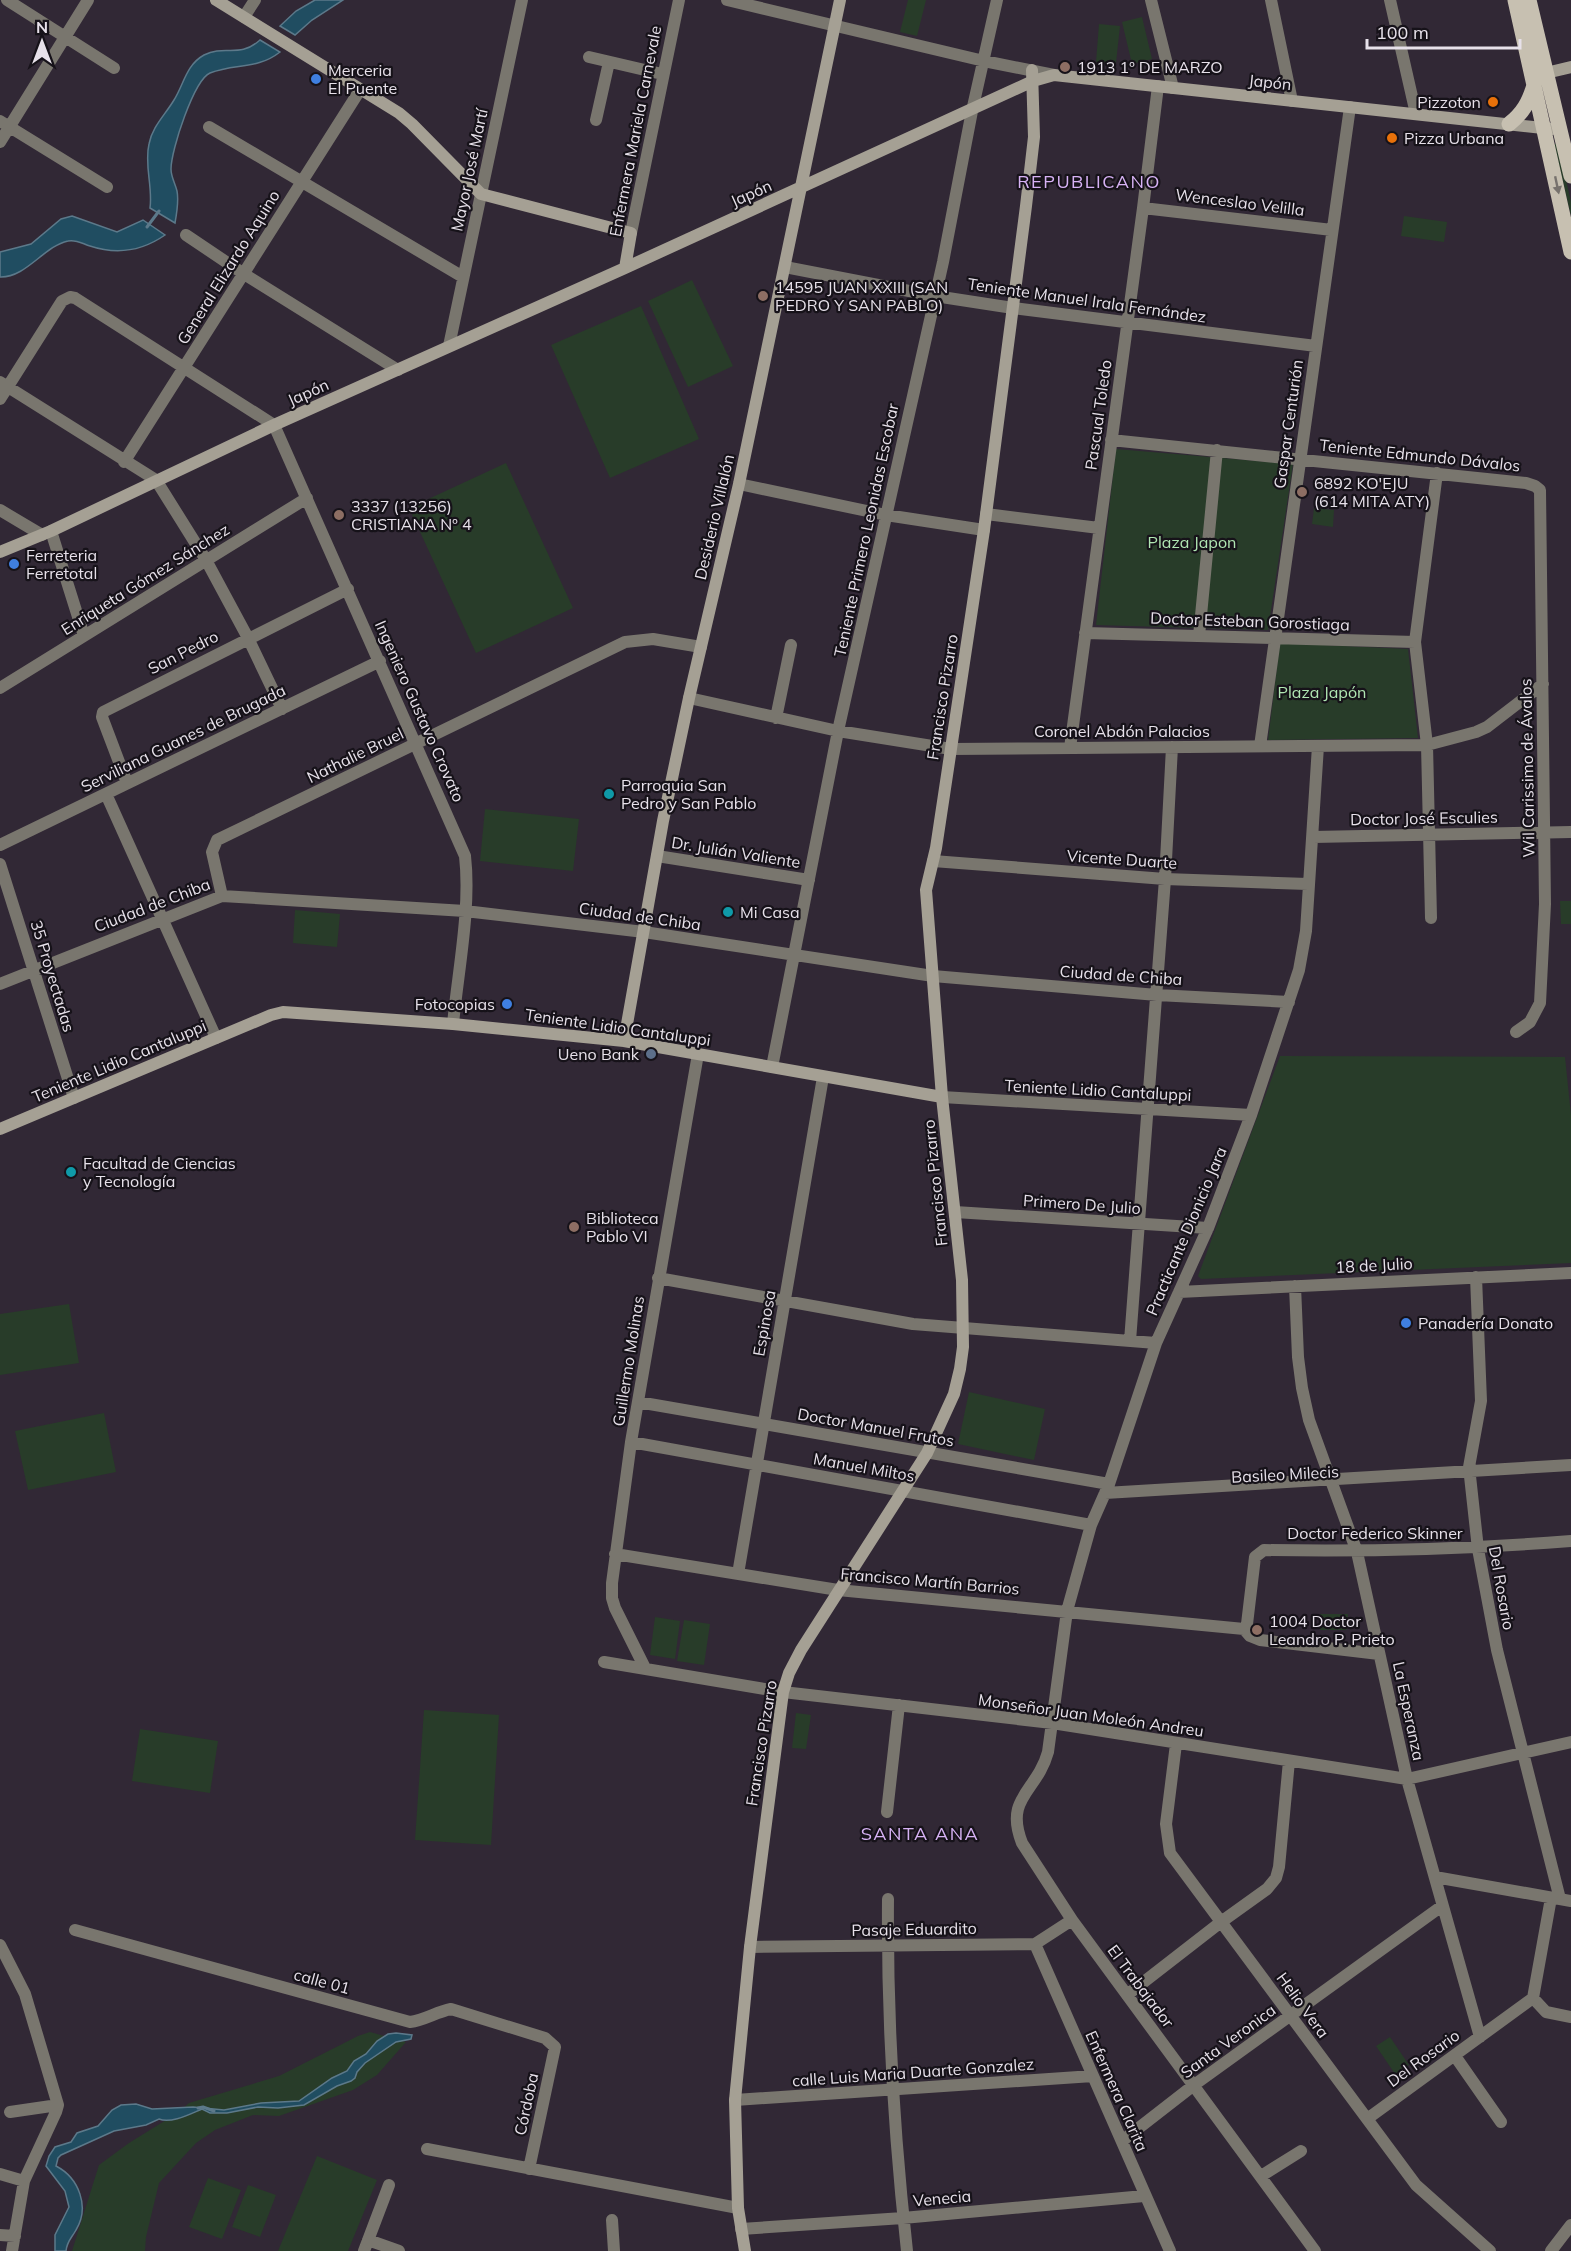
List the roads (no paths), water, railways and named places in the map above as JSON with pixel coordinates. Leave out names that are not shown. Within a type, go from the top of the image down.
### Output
[{"type":"main road","points":[[1515,0],[1534,85],[1571,176]]},
{"type":"main road","points":[[1529,0],[1546,73],[1570,248]]},
{"type":"main road","points":[[1509,124],[1526,106],[1534,85]]},
{"type":"street","points":[[7,0],[114,68]]},
{"type":"street","points":[[0,142],[5,124],[88,0]]},
{"type":"street","points":[[216,0],[399,113],[481,194],[631,233]]},
{"type":"street","points":[[244,17],[255,0]]},
{"type":"street","name":"Mayor José Martí","points":[[448,346],[522,0]]},
{"type":"street","name":"Enfermera Mariela Carnevale","points":[[625,268],[662,74],[679,0]]},
{"type":"street","points":[[726,0],[984,61],[1033,76]]},
{"type":"street","name":"Desiderio Villalón","points":[[624,1041],[657,856],[689,698],[739,484],[840,0]]},
{"type":"street","name":"Teniente Primero Leonidas Escobar","points":[[772,1067],[838,731],[935,296],[997,0]]},
{"type":"street","points":[[1151,0],[1173,88]]},
{"type":"street","points":[[1271,0],[1292,101]]},
{"type":"street","points":[[1390,0],[1416,114]]},
{"type":"street","points":[[589,57],[662,74]]},
{"type":"street","points":[[596,120],[609,62]]},
{"type":"street","points":[[1546,73],[1571,67]]},
{"type":"street","name":"Japón","points":[[4,551],[47,533],[274,425],[972,111],[1033,76],[1054,75],[1552,129]]},
{"type":"street","name":"Francisco Pizarro","points":[[745,2251],[738,2208],[735,2100],[750,1947],[783,1692],[789,1673],[801,1650],[927,1453],[954,1394],[960,1369],[963,1330],[962,1280],[942,1097],[926,890],[933,861],[984,530],[1034,137],[1033,76]]},
{"type":"street","name":"Pascual Toledo","points":[[1070,748],[1158,86]]},
{"type":"street","name":"General Elizardo Aquino","points":[[124,462],[360,90]]},
{"type":"street","name":"Gaspar Centurión","points":[[1260,746],[1350,107]]},
{"type":"street","points":[[5,124],[107,187]]},
{"type":"street","points":[[209,127],[463,277]]},
{"type":"street","name":"Wenceslao Velilla","points":[[1143,208],[1332,230]]},
{"type":"street","points":[[186,235],[398,370]]},
{"type":"street","name":"Teniente Manuel Irala Fernández","points":[[785,267],[935,296],[1013,308],[1316,346]]},
{"type":"street","points":[[0,399],[4,385],[62,302],[65,298],[75,298],[274,425]]},
{"type":"street","points":[[4,385],[156,480],[206,560],[248,638],[282,709]]},
{"type":"street","name":"Ingeniero Gustavo Crovato","points":[[274,425],[465,855],[467,872],[465,911],[453,1024]]},
{"type":"street","name":"Teniente Edmundo Dávalos","points":[[1111,440],[1526,483],[1538,488],[1541,494]]},
{"type":"street","points":[[1199,636],[1217,450]]},
{"type":"street","points":[[1431,918],[1427,745],[1415,642],[1437,473]]},
{"type":"street","points":[[739,484],[886,515],[984,530]]},
{"type":"street","name":"Wil Carissimo de Ávalos","points":[[1516,1032],[1533,1018],[1541,998],[1545,833],[1541,494]]},
{"type":"street","name":"Enriqueta Gómez Sánchez","points":[[0,688],[307,498]]},
{"type":"street","points":[[0,510],[47,533],[84,636]]},
{"type":"street","points":[[986,514],[1099,528]]},
{"type":"street","name":"San Pedro","points":[[127,783],[102,717],[103,712],[348,589]]},
{"type":"street","name":"Doctor Esteban Gorostiaga","points":[[1085,633],[1415,642]]},
{"type":"street","name":"Nathalie Bruel","points":[[222,896],[212,852],[217,840],[625,642],[653,639],[701,647]]},
{"type":"street","points":[[776,718],[791,645]]},
{"type":"street","name":"Serviliana Guanes de Brugada","points":[[0,845],[380,661]]},
{"type":"street","name":"Coronel Abdón Palacios","points":[[689,698],[838,731],[951,749],[1427,745],[1487,727],[1543,684]]},
{"type":"street","name":"Practicante Dionicio Jara","points":[[1052,1723],[1067,1611],[1091,1525],[1106,1493],[1156,1343],[1208,1228],[1251,1115],[1289,1002],[1306,931],[1318,746]]},
{"type":"street","points":[[1130,1341],[1137,1224],[1157,995],[1172,747]]},
{"type":"street","points":[[106,794],[216,1038]]},
{"type":"street","name":"Doctor José Esculies","points":[[1313,837],[1571,832]]},
{"type":"street","name":"Dr. Julián Valiente","points":[[657,856],[810,880]]},
{"type":"street","name":"Vicente Duarte","points":[[933,861],[1165,879],[1308,884]]},
{"type":"street","name":"35 Proyectadas","points":[[0,864],[74,1098]]},
{"type":"street","name":"Ciudad de Chiba","points":[[0,984],[222,896],[465,911],[644,932],[933,976],[1157,995],[1289,1002]]},
{"type":"street","name":"Teniente Lidio Cantaluppi","points":[[0,1129],[271,1015],[283,1012],[453,1024],[624,1041],[942,1097],[1251,1115]]},
{"type":"street","name":"Guillermo Molinas","points":[[645,1668],[612,1598],[612,1582],[631,1442],[698,1054]]},
{"type":"street","name":"Espinosa","points":[[738,1574],[823,1077]]},
{"type":"street","name":"Primero De Julio","points":[[955,1212],[1208,1228]]},
{"type":"street","name":"18 de Julio","points":[[1179,1292],[1571,1273]]},
{"type":"street","name":"Del Rosario","points":[[1367,2120],[1533,1998],[1561,1899],[1497,1650],[1478,1549],[1470,1475],[1481,1401],[1476,1277]]},
{"type":"street","points":[[658,1278],[913,1324],[963,1330],[1156,1343]]},
{"type":"street","name":"La Esperanza","points":[[1295,1286],[1298,1357],[1309,1420],[1357,1552],[1407,1779],[1480,2037]]},
{"type":"street","name":"Doctor Manuel Frutos","points":[[638,1402],[927,1453],[1106,1493]]},
{"type":"street","name":"Manuel Miltos","points":[[631,1442],[1091,1525]]},
{"type":"street","name":"Basileo Milecis","points":[[1106,1493],[1331,1484],[1470,1475],[1571,1465]]},
{"type":"street","name":"Doctor Federico Skinner","points":[[1244,1629],[1247,1624],[1255,1557],[1264,1550],[1357,1552],[1478,1549],[1571,1541]]},
{"type":"street","name":"Francisco Martín Barrios","points":[[615,1554],[838,1590],[1244,1629],[1250,1636],[1260,1640],[1379,1654]]},
{"type":"street","name":"Monseñor Juan Moleón Andreu","points":[[604,1662],[783,1692],[1052,1723],[1407,1779],[1571,1742]]},
{"type":"street","points":[[887,1812],[899,1706]]},
{"type":"street","name":"El Trabajador","points":[[1052,1723],[1044,1766],[1034,1784],[1020,1800],[1016,1815],[1017,1830],[1022,1843],[1072,1920],[1315,2251]]},
{"type":"street","name":"Helio Vera","points":[[1176,1744],[1166,1824],[1170,1853],[1416,2185],[1490,2251]]},
{"type":"street","points":[[1127,1995],[1267,1888],[1276,1878],[1289,1761]]},
{"type":"street","points":[[1435,1877],[1561,1899]]},
{"type":"street","points":[[888,1899],[892,2089],[907,2251]]},
{"type":"street","name":"Santa Veronica","points":[[1122,2141],[1194,2085],[1442,1906]]},
{"type":"street","points":[[1035,1944],[1072,1920]]},
{"type":"street","name":"calle 01","points":[[75,1930],[410,2022],[428,2018],[443,2010],[464,2012],[545,2038],[555,2047]]},
{"type":"street","name":"Pasaje Eduardito","points":[[750,1947],[1035,1944]]},
{"type":"street","name":"Enfermera Clarita","points":[[1035,1944],[1170,2251]]},
{"type":"street","points":[[0,1945],[25,1994],[58,2105],[24,2181],[12,2251]]},
{"type":"street","points":[[1533,1998],[1546,2012],[1571,2017]]},
{"type":"street","name":"Córdoba","points":[[529,2169],[555,2047]]},
{"type":"street","points":[[1455,2056],[1502,2121]]},
{"type":"street","name":"calle Luis Maria Duarte Gonzalez","points":[[735,2100],[1093,2076]]},
{"type":"street","points":[[9,2112],[58,2105]]},
{"type":"street","points":[[427,2149],[738,2208]]},
{"type":"street","points":[[1261,2176],[1301,2151]]},
{"type":"street","points":[[0,2174],[24,2181]]},
{"type":"street","points":[[389,2185],[366,2245],[399,2251]]},
{"type":"street","name":"Venecia","points":[[741,2229],[903,2218],[1144,2196]]},
{"type":"street","points":[[612,2220],[614,2251]]},
{"type":"street","points":[[1551,2251],[1571,2225]]},
{"type":"street","points":[[0,2235],[15,2236]]},
{"type":"water","points":[[315,0],[343,0],[312,20],[295,35],[280,26],[296,11]]},
{"type":"water","points":[[260,40],[280,52],[254,64],[210,73],[197,88],[179,132],[172,160],[171,172],[178,199],[175,223],[150,208],[148,152],[153,132],[174,100],[189,69],[198,59],[212,52],[245,49]]},
{"type":"water","points":[[72,216],[117,232],[143,220],[165,235],[147,245],[120,251],[100,249],[77,241],[68,241],[59,244],[18,272],[0,277],[0,252],[31,244],[61,219]]},
{"type":"water","points":[[388,2034],[412,2035],[411,2039],[396,2042],[365,2063],[351,2081],[337,2086],[304,2105],[278,2108],[258,2107],[227,2113],[210,2113],[202,2109],[175,2119],[159,2119],[146,2125],[114,2131],[61,2155],[56,2166],[64,2171],[76,2185],[82,2203],[82,2212],[66,2251],[55,2251],[55,2235],[69,2207],[65,2191],[46,2166],[49,2156],[55,2147],[71,2142],[77,2133],[98,2126],[112,2110],[121,2105],[136,2104],[152,2109],[193,2107],[224,2110],[261,2103],[299,2101],[332,2078],[347,2071],[354,2061],[366,2054],[377,2041]]},
{"type":"waterway","points":[[147,227],[159,211]]},
{"type":"waterway","points":[[198,2108],[203,2107],[214,2111]]},
{"type":"place","name":"1913 1º DE MARZO","points":[[1065,67]]},
{"type":"place","name":"Merceria El Puente","points":[[316,79]]},
{"type":"place","name":"Pizzoton","points":[[1493,102]]},
{"type":"place","name":"Pizza Urbana","points":[[1392,138]]},
{"type":"place","name":"14595 JUAN XXIII (SAN PEDRO Y SAN PABLO)","points":[[763,296]]},
{"type":"place","name":"6892 KO'EJU (614 MITA ATY)","points":[[1302,492]]},
{"type":"place","name":"3337 (13256) CRISTIANA Nº 4","points":[[339,515]]},
{"type":"place","name":"Ferreteria Ferretotal","points":[[14,564]]},
{"type":"place","name":"Parroquia San Pedro y San Pablo","points":[[609,794]]},
{"type":"place","name":"Mi Casa","points":[[728,912]]},
{"type":"place","name":"Fotocopias","points":[[507,1004]]},
{"type":"place","name":"Ueno Bank","points":[[651,1054]]},
{"type":"place","name":"Facultad de Ciencias y Tecnología","points":[[71,1172]]},
{"type":"place","name":"Biblioteca Pablo VI","points":[[574,1227]]},
{"type":"place","name":"Panadería Donato","points":[[1406,1323]]},
{"type":"place","name":"1004 Doctor Leandro P. Prieto","points":[[1257,1630]]},
{"type":"district","name":"REPUBLICANO","points":[[1089,182]]},
{"type":"district","name":"SANTA ANA","points":[[920,1834]]},
{"type":"park label","name":"Plaza Japon","points":[[1192,542]]},
{"type":"park label","name":"Plaza Japón","points":[[1322,692]]}]
